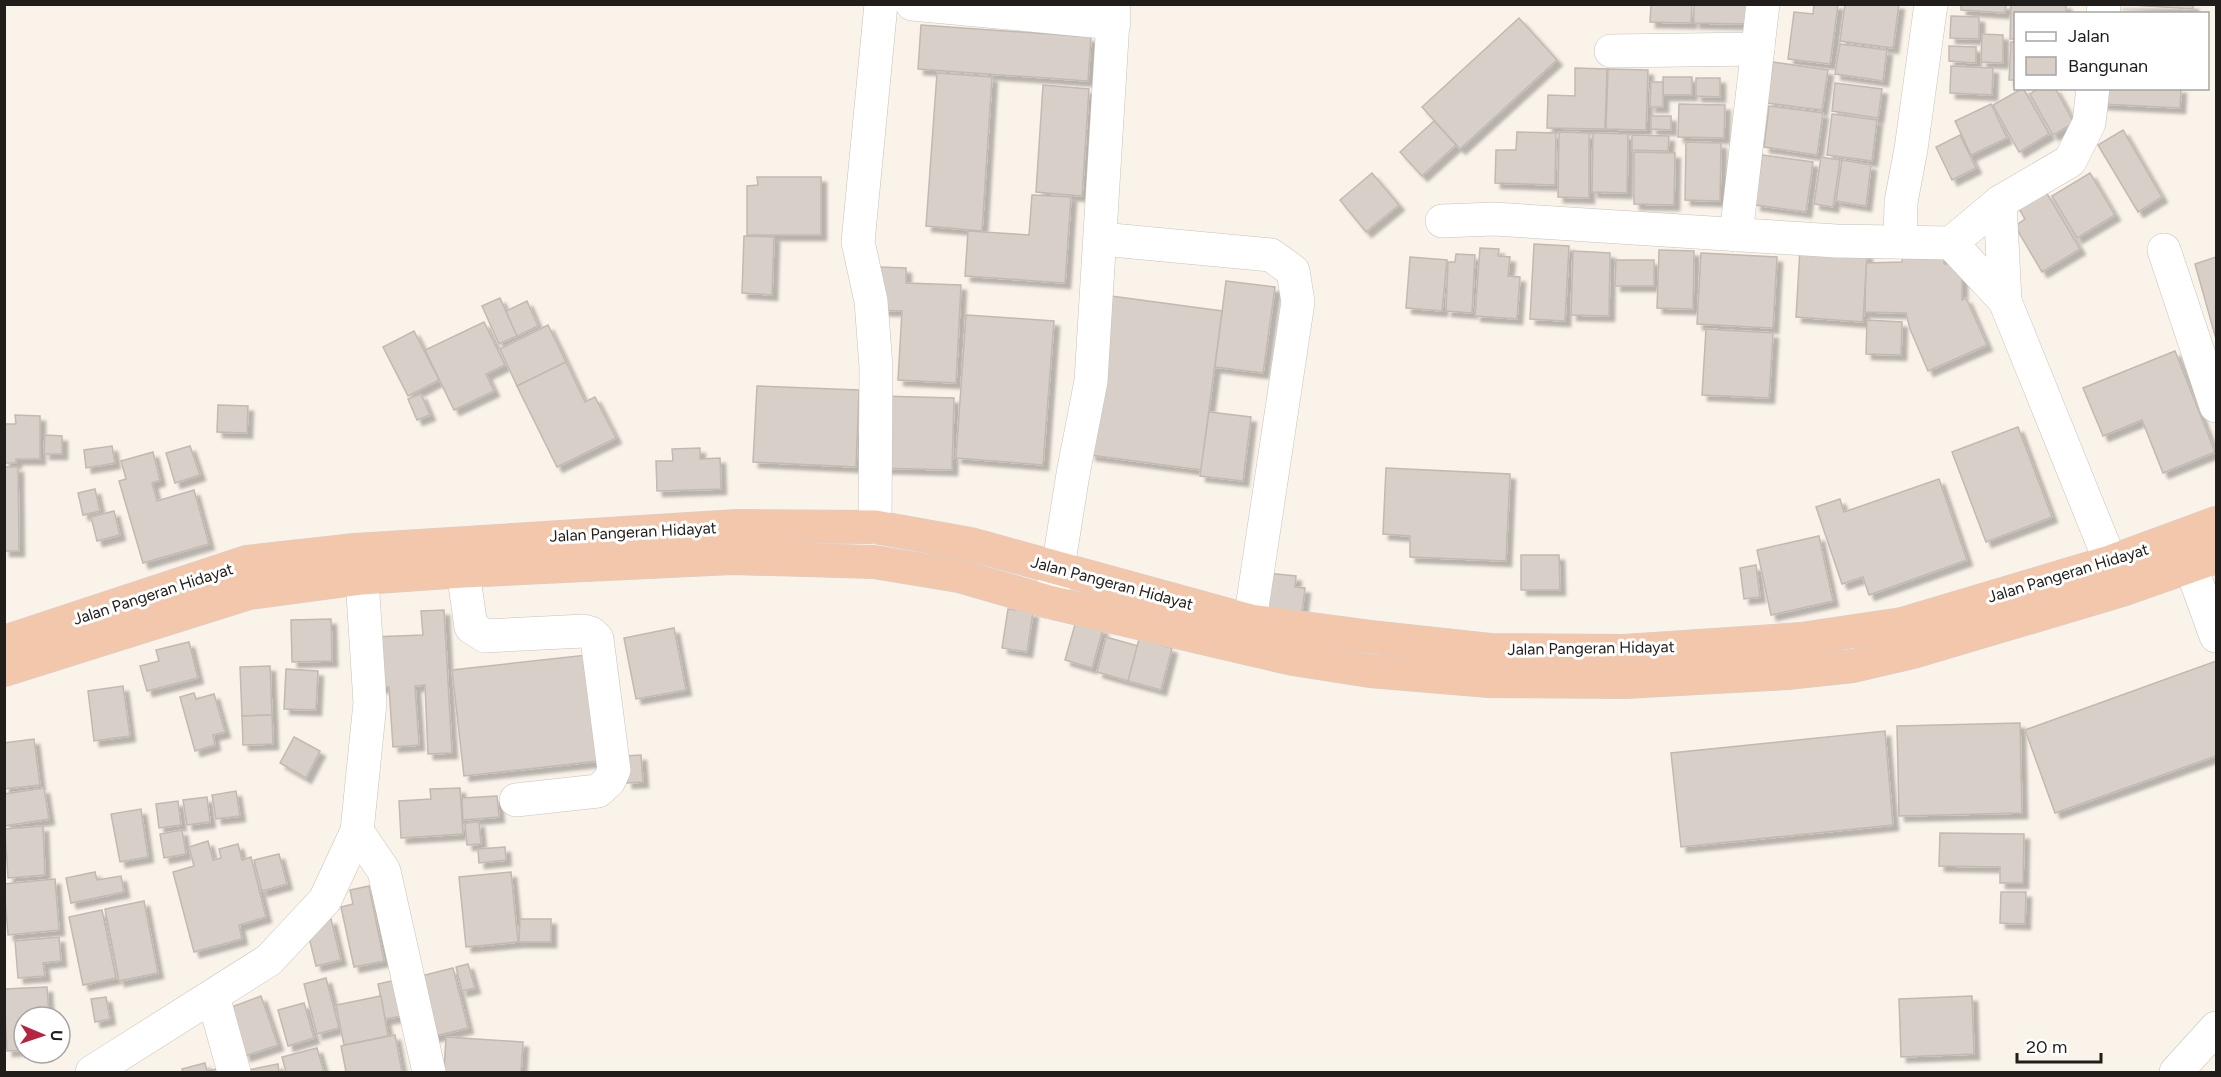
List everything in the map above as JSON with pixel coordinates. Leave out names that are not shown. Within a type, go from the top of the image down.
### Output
[{"type":"highway","name":"Jalan Pangeran Hidayat","points":[[4,642],[247,562],[355,550],[714,527],[875,527],[970,544],[1250,621],[1292,643],[1370,671],[1489,681],[1614,682],[1787,673],[1853,666],[1912,652],[2116,576],[2217,523]]},
{"type":"highway","name":"Jalan Pangeran Hidayat","points":[[4,670],[249,593],[362,578],[463,571],[732,558],[874,562],[959,576],[1049,602],[1292,643],[1372,638],[1490,650],[1624,651],[1801,639],[1902,624],[2116,576],[2204,562]]},
{"type":"street","points":[[875,527],[875,356],[871,301],[858,242],[881,4]]},
{"type":"street","points":[[912,4],[1114,14],[1091,381],[1058,568],[1049,602]]},
{"type":"street","points":[[1736,235],[1763,4]]},
{"type":"street","points":[[1900,242],[1901,202],[1911,149],[1931,4]]},
{"type":"street","points":[[1611,51],[1758,49]]},
{"type":"street","points":[[1442,221],[1494,219],[1836,241],[1951,243],[2000,202],[2070,161],[2088,123],[2093,90]]},
{"type":"street","points":[[2000,202],[2005,301],[2116,576]]},
{"type":"street","points":[[1101,239],[1270,255],[1293,271],[1298,302],[1250,621]]},
{"type":"street","points":[[1951,243],[2005,301]]},
{"type":"street","points":[[2164,250],[2217,406]]},
{"type":"street","points":[[2204,562],[2217,636]]},
{"type":"street","points":[[463,571],[471,627],[478,633],[485,636],[584,631],[591,633],[597,639],[614,770],[609,781],[598,791],[516,800]]},
{"type":"street","points":[[92,1072],[268,960],[325,900],[357,831],[370,703],[362,578]]},
{"type":"street","points":[[357,831],[384,871],[429,1072]]},
{"type":"street","points":[[213,996],[234,1072]]},
{"type":"street","points":[[2176,1072],[2217,1028]]},
{"type":"building","points":[[1651,4],[1692,4],[1691,23],[1650,22]]},
{"type":"building","points":[[1694,4],[1750,4],[1749,24],[1694,23]]},
{"type":"building","points":[[1814,4],[1838,4],[1830,64],[1788,59],[1794,12],[1813,14]]},
{"type":"building","points":[[1845,4],[1899,4],[1893,48],[1840,41]]},
{"type":"building","points":[[1961,4],[2006,4],[2005,13],[1961,10]]},
{"type":"building","points":[[2011,4],[2066,4],[2066,12],[2014,12],[2014,39],[2010,39]]},
{"type":"building","points":[[2116,4],[2193,4],[2193,9]]},
{"type":"building","points":[[1951,16],[1979,17],[1979,39],[1950,38]]},
{"type":"building","points":[[1519,18],[1557,60],[1460,149],[1422,107]]},
{"type":"building","points":[[921,25],[1091,37],[1088,81],[918,69]]},
{"type":"building","points":[[1982,34],[2003,35],[2003,63],[1981,62]]},
{"type":"building","points":[[2011,42],[2014,42],[2014,80],[2009,80]]},
{"type":"building","points":[[1840,44],[1887,50],[1883,81],[1835,74]]},
{"type":"building","points":[[1949,46],[1976,47],[1976,63],[1949,61]]},
{"type":"building","points":[[1773,62],[1828,70],[1822,110],[1767,103]]},
{"type":"building","points":[[1951,66],[1993,68],[1992,95],[1950,93]]},
{"type":"building","points":[[1575,68],[1607,69],[1605,129],[1547,128],[1548,95],[1575,96]]},
{"type":"building","points":[[1608,69],[1648,70],[1646,130],[1606,129]]},
{"type":"building","points":[[937,73],[992,77],[982,231],[926,226]]},
{"type":"building","points":[[1663,77],[1692,77],[1692,95],[1663,95]]},
{"type":"building","points":[[1696,78],[1720,78],[1720,97],[1696,96]]},
{"type":"building","points":[[1651,82],[1663,82],[1663,107],[1650,107]]},
{"type":"building","points":[[1835,83],[1882,89],[1878,118],[1832,111]]},
{"type":"building","points":[[1043,85],[1089,89],[1082,196],[1036,192]]},
{"type":"building","points":[[2019,90],[2024,90],[2049,134],[2019,152],[1993,105]]},
{"type":"building","points":[[2036,90],[2056,90],[2074,123],[2053,135],[2030,94]]},
{"type":"building","points":[[2102,90],[2181,90],[2180,108],[2102,104]]},
{"type":"building","points":[[1679,104],[1725,105],[1724,138],[1678,137]]},
{"type":"building","points":[[1991,104],[2007,138],[1971,155],[1955,121]]},
{"type":"building","points":[[1769,106],[1823,113],[1817,155],[1764,147]]},
{"type":"building","points":[[1832,114],[1877,120],[1872,161],[1827,155]]},
{"type":"building","points":[[1651,116],[1671,116],[1671,130],[1651,129]]},
{"type":"building","points":[[1434,121],[1456,145],[1422,176],[1400,152]]},
{"type":"building","points":[[2123,130],[2162,197],[2138,212],[2098,145]]},
{"type":"building","points":[[1517,132],[1556,133],[1555,185],[1495,183],[1496,150],[1516,150]]},
{"type":"building","points":[[1559,132],[1589,133],[1589,198],[1558,197]]},
{"type":"building","points":[[1593,133],[1628,134],[1627,193],[1592,192]]},
{"type":"building","points":[[1632,135],[1669,136],[1668,151],[1632,150]]},
{"type":"building","points":[[1960,135],[1976,168],[1952,180],[1936,147]]},
{"type":"building","points":[[1686,142],[1721,143],[1720,201],[1685,200]]},
{"type":"building","points":[[1634,152],[1675,153],[1674,205],[1634,204]]},
{"type":"building","points":[[1762,155],[1813,162],[1806,212],[1755,205]]},
{"type":"building","points":[[1821,157],[1840,160],[1833,207],[1814,204]]},
{"type":"building","points":[[1842,160],[1871,165],[1866,206],[1836,201]]},
{"type":"building","points":[[1372,173],[1399,205],[1366,232],[1340,200]]},
{"type":"building","points":[[2090,173],[2115,215],[2077,238],[2052,196]]},
{"type":"building","points":[[757,177],[821,177],[821,235],[747,235],[747,186],[758,185]]},
{"type":"building","points":[[2046,192],[2080,249],[2042,272],[2015,226],[2025,219],[2019,209]]},
{"type":"building","points":[[1032,195],[1071,197],[1065,283],[965,276],[968,231],[1029,235]]},
{"type":"building","points":[[744,236],[774,237],[772,295],[742,293]]},
{"type":"building","points":[[1534,244],[1569,246],[1565,321],[1530,319]]},
{"type":"building","points":[[1903,244],[1944,245],[1944,264],[1962,264],[1962,300],[1966,298],[1987,345],[1928,371],[1910,329],[1906,313],[1865,312],[1866,263],[1902,262]]},
{"type":"building","points":[[1480,248],[1499,249],[1498,256],[1510,257],[1508,276],[1520,277],[1517,319],[1475,316]]},
{"type":"building","points":[[1800,249],[1867,253],[1863,322],[1796,317]]},
{"type":"building","points":[[1659,250],[1694,251],[1693,309],[1657,308]]},
{"type":"building","points":[[1573,251],[1610,253],[1609,316],[1571,315]]},
{"type":"building","points":[[1701,253],[1777,257],[1773,328],[1697,324]]},
{"type":"building","points":[[1456,254],[1475,255],[1472,313],[1446,311],[1448,262],[1455,262]]},
{"type":"building","points":[[1410,257],[1447,260],[1442,311],[1406,308]]},
{"type":"building","points":[[2216,257],[2216,339],[2195,264]]},
{"type":"building","points":[[1616,260],[1654,260],[1654,286],[1615,286]]},
{"type":"building","points":[[878,267],[906,268],[906,283],[961,285],[956,383],[898,380],[902,311],[876,310]]},
{"type":"building","points":[[1226,281],[1275,287],[1263,373],[1215,367]]},
{"type":"building","points":[[1111,296],[1222,311],[1201,470],[1090,455]]},
{"type":"building","points":[[500,298],[517,336],[499,344],[482,306]]},
{"type":"building","points":[[527,301],[538,326],[517,336],[506,311]]},
{"type":"building","points":[[966,315],[1054,321],[1043,465],[956,458]]},
{"type":"building","points":[[1867,320],[1902,322],[1901,355],[1866,354]]},
{"type":"building","points":[[484,322],[505,365],[486,374],[494,391],[454,410],[425,350]]},
{"type":"building","points":[[548,325],[566,362],[517,386],[500,349]]},
{"type":"building","points":[[1706,329],[1773,333],[1769,398],[1702,395]]},
{"type":"building","points":[[414,331],[439,380],[408,396],[383,347]]},
{"type":"building","points":[[2175,351],[2215,452],[2163,473],[2142,420],[2103,436],[2083,388]]},
{"type":"building","points":[[566,362],[585,402],[595,397],[616,438],[557,467],[517,386]]},
{"type":"building","points":[[757,386],[859,390],[856,467],[753,462]]},
{"type":"building","points":[[421,394],[430,415],[417,420],[408,399]]},
{"type":"building","points":[[880,396],[954,398],[952,470],[877,468]]},
{"type":"building","points":[[218,405],[248,406],[247,433],[217,432]]},
{"type":"building","points":[[1209,412],[1251,417],[1243,481],[1200,476]]},
{"type":"building","points":[[15,415],[40,416],[40,459],[16,459],[16,463],[4,463],[4,424],[16,424]]},
{"type":"building","points":[[2018,427],[2052,517],[1986,542],[1952,452]]},
{"type":"building","points":[[45,435],[62,436],[62,454],[44,454]]},
{"type":"building","points":[[112,446],[115,463],[86,468],[84,450]]},
{"type":"building","points":[[190,446],[200,475],[175,483],[166,453]]},
{"type":"building","points":[[700,448],[700,459],[720,458],[721,489],[657,491],[656,461],[673,461],[672,449]]},
{"type":"building","points":[[153,452],[160,480],[152,483],[157,501],[194,490],[209,544],[143,563],[119,481],[126,479],[121,461]]},
{"type":"building","points":[[4,467],[18,467],[19,551],[4,551]]},
{"type":"building","points":[[1386,468],[1510,474],[1506,561],[1410,557],[1410,536],[1383,534]]},
{"type":"building","points":[[1939,479],[1967,560],[1869,595],[1863,577],[1842,584],[1816,507],[1840,499],[1844,512]]},
{"type":"building","points":[[95,489],[100,511],[83,515],[78,493]]},
{"type":"building","points":[[114,511],[120,535],[97,541],[91,517]]},
{"type":"building","points":[[1819,536],[1833,601],[1771,615],[1757,550]]},
{"type":"building","points":[[1521,555],[1559,555],[1560,590],[1521,590]]},
{"type":"building","points":[[1756,565],[1760,597],[1744,599],[1740,568]]},
{"type":"building","points":[[1266,573],[1296,576],[1295,587],[1305,588],[1302,612],[1262,607]]},
{"type":"building","points":[[1008,609],[1033,612],[1027,652],[1002,648]]},
{"type":"building","points":[[444,610],[452,753],[428,754],[425,685],[415,686],[419,745],[393,747],[389,687],[375,688],[372,637],[423,635],[421,611]]},
{"type":"building","points":[[331,619],[332,661],[292,662],[291,620]]},
{"type":"building","points":[[1076,621],[1103,629],[1092,668],[1065,660]]},
{"type":"building","points":[[674,628],[686,690],[636,699],[624,638]]},
{"type":"building","points":[[1106,637],[1138,646],[1128,681],[1097,672]]},
{"type":"building","points":[[1139,639],[1172,648],[1161,690],[1128,681]]},
{"type":"building","points":[[189,642],[198,678],[147,691],[140,666],[159,661],[156,650]]},
{"type":"building","points":[[587,655],[599,761],[464,776],[452,670]]},
{"type":"building","points":[[2216,661],[2216,756],[2055,813],[2025,730]]},
{"type":"building","points":[[270,666],[272,715],[242,716],[240,667]]},
{"type":"building","points":[[286,669],[318,671],[316,710],[284,709]]},
{"type":"building","points":[[123,686],[130,736],[94,741],[88,691]]},
{"type":"building","points":[[194,693],[196,699],[214,694],[225,732],[213,735],[215,745],[195,751],[180,697]]},
{"type":"building","points":[[272,715],[273,744],[243,745],[242,716]]},
{"type":"building","points":[[2020,723],[2022,813],[1899,816],[1897,726]]},
{"type":"building","points":[[1885,731],[1893,825],[1681,847],[1671,753]]},
{"type":"building","points":[[294,737],[320,751],[306,778],[280,763]]},
{"type":"building","points":[[34,739],[40,785],[4,789],[4,743]]},
{"type":"building","points":[[641,755],[643,782],[627,783],[625,756]]},
{"type":"building","points":[[44,788],[49,819],[4,826],[4,794]]},
{"type":"building","points":[[460,788],[463,834],[401,838],[399,801],[431,799],[430,789]]},
{"type":"building","points":[[236,791],[240,816],[216,819],[212,795]]},
{"type":"building","points":[[497,796],[499,817],[463,820],[462,798]]},
{"type":"building","points":[[207,797],[210,822],[187,825],[183,800]]},
{"type":"building","points":[[178,801],[181,825],[159,828],[156,804]]},
{"type":"building","points":[[141,809],[148,857],[120,862],[111,814]]},
{"type":"building","points":[[479,822],[481,844],[467,845],[465,823]]},
{"type":"building","points":[[43,826],[45,875],[8,878],[5,829]]},
{"type":"building","points":[[182,830],[186,854],[164,858],[160,834]]},
{"type":"building","points":[[1940,833],[2024,834],[2023,883],[2000,883],[2000,867],[1939,866]]},
{"type":"building","points":[[208,841],[213,860],[221,858],[219,849],[238,844],[242,860],[251,857],[266,917],[239,925],[242,939],[194,952],[173,872],[194,866],[189,847]]},
{"type":"building","points":[[505,847],[506,860],[479,863],[478,849]]},
{"type":"building","points":[[279,854],[287,884],[262,891],[254,860]]},
{"type":"building","points":[[95,872],[97,880],[121,876],[124,892],[71,903],[66,878]]},
{"type":"building","points":[[511,872],[518,942],[466,947],[459,877]]},
{"type":"building","points":[[55,879],[59,930],[8,935],[4,884]]},
{"type":"building","points":[[369,886],[384,961],[354,967],[341,907],[353,904],[350,890]]},
{"type":"building","points":[[2001,892],[2026,892],[2025,924],[2000,923]]},
{"type":"building","points":[[144,901],[158,973],[119,981],[105,909]]},
{"type":"building","points":[[102,910],[116,978],[83,985],[69,917]]},
{"type":"building","points":[[331,919],[341,960],[316,966],[306,925]]},
{"type":"building","points":[[520,919],[551,919],[551,942],[519,942]]},
{"type":"building","points":[[59,937],[61,961],[43,963],[45,976],[18,978],[15,941]]},
{"type":"building","points":[[468,964],[475,988],[462,991],[456,967]]},
{"type":"building","points":[[453,968],[468,1028],[431,1037],[417,977]]},
{"type":"building","points":[[326,978],[339,1028],[317,1034],[304,984]]},
{"type":"building","points":[[396,980],[403,1016],[385,1019],[378,984]]},
{"type":"building","points":[[47,987],[48,1005],[12,1005],[12,1051],[7,1051],[4,989]]},
{"type":"building","points":[[261,996],[278,1045],[245,1056],[229,1008]]},
{"type":"building","points":[[381,996],[388,1036],[344,1045],[336,1005]]},
{"type":"building","points":[[1972,996],[1974,1054],[1901,1057],[1899,999]]},
{"type":"building","points":[[106,997],[110,1019],[95,1022],[91,999]]},
{"type":"building","points":[[304,1003],[314,1038],[288,1046],[278,1010]]},
{"type":"building","points":[[395,1035],[402,1072],[346,1072],[341,1046]]},
{"type":"building","points":[[446,1037],[523,1042],[521,1072],[444,1072]]},
{"type":"building","points":[[317,1048],[324,1072],[286,1072],[282,1057]]},
{"type":"building","points":[[205,1063],[207,1071],[222,1068],[223,1072],[183,1072],[182,1069]]},
{"type":"building","points":[[278,1064],[279,1072],[249,1072],[248,1070]]}]
